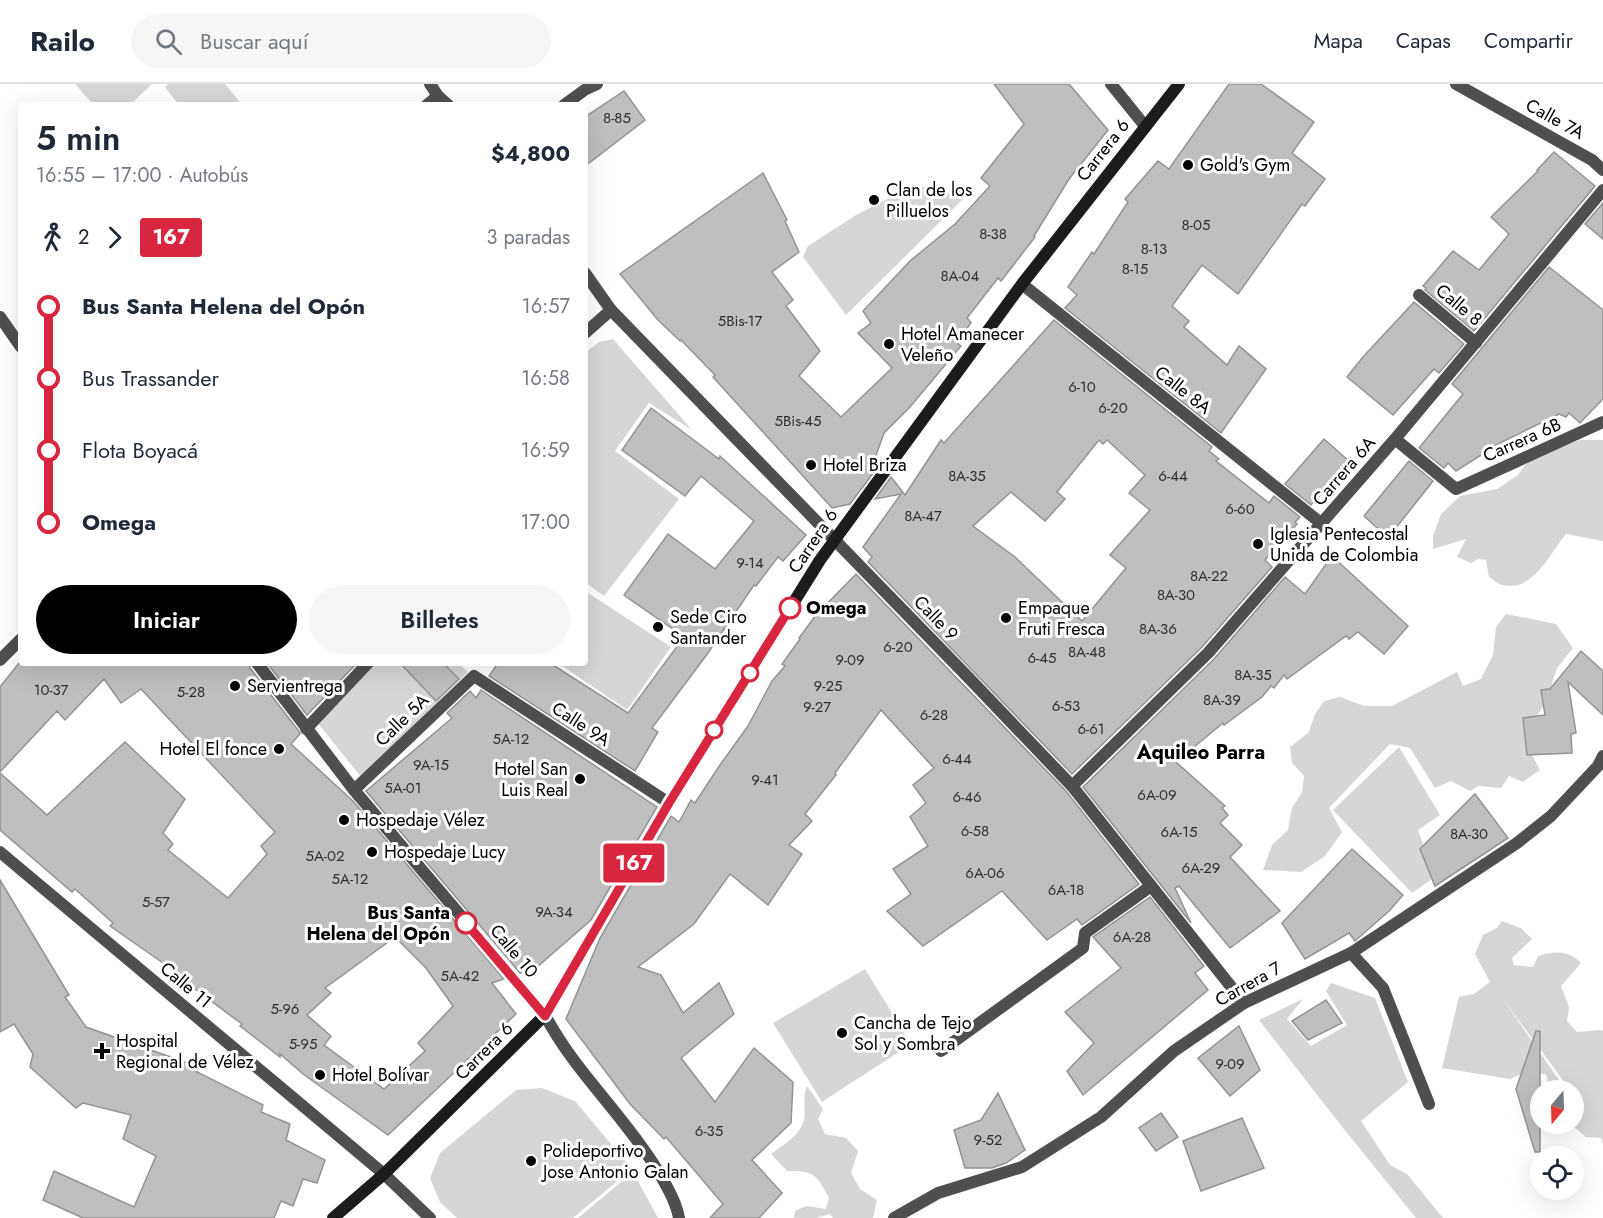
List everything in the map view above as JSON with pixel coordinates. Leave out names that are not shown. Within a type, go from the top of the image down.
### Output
[{"type":"main road","name":"Carrera 6","points":[[333,1218],[384,1174],[545,1016],[669,803],[834,539],[1022,284],[1179,84]]},
{"type":"street","points":[[430,84],[445,102]]},
{"type":"street","points":[[568,102],[597,84]]},
{"type":"street","points":[[1111,84],[1145,126]]},
{"type":"street","name":"Calle 7A","points":[[1456,84],[1592,160],[1603,170]]},
{"type":"street","points":[[431,102],[438,96]]},
{"type":"street","name":"Carrera 6A","points":[[1072,786],[1209,652],[1323,524],[1603,190]]},
{"type":"street","name":"Calle 9","points":[[588,277],[611,310],[1072,786],[1244,1003]]},
{"type":"street","name":"Calle 8A","points":[[1022,284],[1323,524]]},
{"type":"street","name":"Calle 8","points":[[1419,295],[1476,343]]},
{"type":"street","points":[[588,330],[611,310]]},
{"type":"street","points":[[0,317],[18,343]]},
{"type":"street","name":"Carrera 6B","points":[[1395,439],[1456,489],[1603,422]]},
{"type":"street","points":[[0,660],[18,642]]},
{"type":"street","name":"Calle 10","points":[[259,666],[354,790],[545,1016],[559,1042],[644,1149],[663,1180],[679,1218]]},
{"type":"street","points":[[306,729],[365,666]]},
{"type":"street","name":"Calle 9A","points":[[474,676],[669,803]]},
{"type":"street","name":"Calle 5A","points":[[354,790],[474,676]]},
{"type":"street","name":"Carrera 7","points":[[894,1218],[938,1193],[1022,1167],[1101,1117],[1174,1051],[1244,1003],[1351,953],[1517,843],[1551,816],[1598,766],[1603,756]]},
{"type":"street","name":"Calle 11","points":[[0,852],[384,1174],[430,1218]]},
{"type":"street","points":[[940,1051],[1083,948],[1085,933],[1151,886]]},
{"type":"street","points":[[1351,953],[1383,988],[1429,1104]]},
{"type":"shaded area","points":[[75,84],[152,84],[133,102],[91,102]]},
{"type":"shaded area","points":[[168,84],[225,84],[240,102],[177,102],[165,87]]},
{"type":"shaded area","points":[[932,187],[964,198],[846,315],[803,257],[808,246],[856,215],[903,191]]},
{"type":"shaded area","points":[[613,339],[692,430],[649,403],[615,451],[679,499],[604,596],[588,584],[588,351],[599,342]]},
{"type":"shaded area","points":[[1580,440],[1603,440],[1603,541],[1566,534],[1540,570],[1523,583],[1513,586],[1500,584],[1489,577],[1486,560],[1478,559],[1471,563],[1457,557],[1466,539],[1433,549],[1433,536],[1441,514],[1460,496],[1497,489],[1518,475],[1530,458]]},
{"type":"shaded area","points":[[588,593],[671,647],[627,710],[562,666],[588,666]]},
{"type":"shaded area","points":[[1506,614],[1556,624],[1573,648],[1557,668],[1547,700],[1535,719],[1527,745],[1540,770],[1523,782],[1509,776],[1501,788],[1478,786],[1470,791],[1451,781],[1435,788],[1410,748],[1390,744],[1329,808],[1342,832],[1325,856],[1301,872],[1263,870],[1272,845],[1288,830],[1292,808],[1302,792],[1304,776],[1292,763],[1290,747],[1309,732],[1315,714],[1324,701],[1340,697],[1364,706],[1392,706],[1457,672],[1463,686],[1481,679],[1493,655],[1496,627]]},
{"type":"shaded area","points":[[368,666],[461,666],[468,672],[361,777],[317,722]]},
{"type":"shaded area","points":[[1399,747],[1440,815],[1418,830],[1435,877],[1412,893],[1333,810]]},
{"type":"shaded area","points":[[1502,921],[1521,928],[1532,939],[1512,958],[1514,965],[1533,967],[1538,956],[1550,953],[1566,954],[1581,963],[1561,986],[1569,1007],[1567,1021],[1577,1032],[1603,1031],[1603,1144],[1601,1138],[1586,1137],[1582,1134],[1584,1080],[1563,1080],[1500,995],[1559,1080],[1548,1080],[1546,1074],[1524,1074],[1510,1079],[1442,1068],[1459,997],[1474,994],[1490,982],[1475,954],[1483,935],[1497,928]]},
{"type":"shaded area","name":"Cancha de Tejo Sol y Sombra","points":[[865,969],[911,1044],[822,1102],[773,1023]]},
{"type":"shaded area","points":[[1331,983],[1375,998],[1408,1082],[1361,1121],[1390,1165],[1407,1174],[1443,1218],[1416,1218],[1259,1020],[1303,999],[1287,1019],[1311,1046],[1347,1025],[1326,991]]},
{"type":"shaded area","points":[[807,1086],[823,1109],[818,1119],[825,1134],[846,1138],[858,1151],[851,1173],[860,1189],[877,1200],[873,1218],[833,1218],[830,1214],[816,1218],[794,1218],[795,1211],[806,1206],[826,1209],[829,1198],[817,1178],[809,1173],[787,1171],[771,1154],[791,1139],[802,1125]]},
{"type":"shaded area","name":"Polideportivo Jose Antonio Galan","points":[[542,1088],[575,1101],[632,1169],[573,1218],[457,1218],[440,1202],[430,1178],[440,1153],[516,1090]]},
{"type":"shaded area","points":[[633,1172],[658,1218],[578,1218]]},
{"type":"building","points":[[994,84],[1069,84],[1108,130],[1069,179],[1035,237],[1001,281],[998,278],[967,318],[971,322],[958,344],[961,346],[910,407],[884,433],[875,458],[880,464],[850,504],[832,508],[713,377],[715,375],[658,320],[620,274],[763,173],[787,220],[785,221],[799,252],[772,272],[793,300],[786,306],[820,351],[799,376],[841,417],[892,368],[858,333],[871,323],[863,311],[910,261],[955,224],[990,186],[981,178],[1024,124]]},
{"type":"building","points":[[1229,84],[1261,84],[1314,122],[1292,153],[1325,179],[1305,206],[1302,204],[1238,294],[1202,265],[1172,306],[1189,321],[1184,327],[1227,365],[1239,346],[1266,369],[1221,433],[1065,308],[1077,295],[1068,287],[1092,252],[1094,254],[1128,202],[1125,199],[1158,161],[1169,169]]},
{"type":"building","points":[[624,91],[645,120],[588,164],[588,115]]},
{"type":"building","points":[[1554,152],[1595,186],[1474,331],[1423,286],[1453,251],[1479,270],[1509,234],[1491,217]]},
{"type":"building","points":[[1603,203],[1603,239],[1585,224]]},
{"type":"building","points":[[1549,267],[1603,310],[1603,399],[1580,423],[1569,413],[1566,417],[1559,414],[1500,443],[1456,471],[1448,463],[1444,468],[1419,448],[1463,394],[1452,384]]},
{"type":"building","points":[[1414,302],[1464,344],[1439,373],[1434,369],[1393,415],[1347,377]]},
{"type":"building","points":[[1054,320],[1212,447],[1209,451],[1219,459],[1216,461],[1269,503],[1274,496],[1300,517],[1295,522],[1297,524],[1265,560],[1272,567],[1202,647],[1072,774],[868,562],[872,557],[863,547],[901,494],[875,499],[891,477],[905,495],[941,440],[944,443]],"holes":[[[1099,440],[1103,444],[1107,440],[1145,475],[1129,493],[1150,510],[1110,555],[1126,568],[1082,621],[1015,557],[973,526],[1011,492],[1045,521],[1065,499],[1057,492]]]},
{"type":"building","points":[[651,408],[719,459],[720,456],[806,535],[783,561],[778,557],[756,586],[754,585],[708,653],[652,728],[658,732],[635,771],[489,676],[496,666],[555,666],[628,713],[684,637],[624,595],[668,534],[715,569],[754,521],[701,476],[685,496],[622,450]]},
{"type":"building","points":[[1324,439],[1350,462],[1311,505],[1285,484]]},
{"type":"building","points":[[1409,461],[1433,481],[1388,538],[1364,516]]},
{"type":"building","points":[[1332,556],[1408,626],[1384,654],[1358,632],[1349,639],[1346,636],[1287,679],[1284,675],[1274,688],[1271,686],[1262,697],[1224,725],[1223,723],[1176,762],[1225,806],[1222,808],[1228,815],[1220,823],[1242,845],[1230,857],[1280,911],[1230,948],[1179,886],[1175,888],[1191,923],[1083,787],[1214,659],[1285,577],[1305,594]]},
{"type":"building","points":[[856,574],[1066,791],[1139,884],[1082,925],[1077,919],[1047,940],[1002,891],[923,946],[887,911],[911,894],[893,869],[928,846],[910,817],[926,803],[913,785],[934,768],[881,710],[835,773],[836,775],[805,814],[812,821],[789,845],[802,854],[768,905],[730,874],[694,924],[638,967],[661,975],[683,1013],[719,983],[734,1014],[681,1058],[715,1102],[754,1048],[793,1082],[791,1123],[752,1160],[782,1193],[759,1218],[710,1218],[723,1204],[666,1137],[664,1139],[630,1104],[566,1019],[600,938],[671,816],[679,822],[691,800],[695,803],[748,726],[772,681],[785,666],[782,664],[799,638],[816,615]]},
{"type":"building","points":[[1581,651],[1603,671],[1603,715],[1568,682],[1576,733],[1571,734],[1572,753],[1527,755],[1523,718],[1545,715],[1541,690],[1550,689]]},
{"type":"building","points":[[18,664],[250,666],[298,730],[300,734],[291,744],[354,802],[504,979],[492,983],[516,1014],[388,1135],[303,1074],[280,1054],[280,1057],[240,1026],[242,1024],[172,972],[173,970],[110,926],[113,923],[75,889],[72,892],[0,830],[0,773],[47,815],[125,742],[185,799],[163,833],[173,844],[168,850],[228,898],[267,854],[261,846],[275,832],[141,689],[121,703],[104,679],[65,720],[57,711],[0,772],[0,687]],"holes":[[[395,937],[426,968],[453,1006],[418,1043],[425,1051],[384,1089],[324,1045],[331,1036],[307,1015],[331,993],[325,988]]]},
{"type":"building","points":[[269,666],[354,666],[307,715]]},
{"type":"building","points":[[403,666],[446,666],[459,679],[436,701]]},
{"type":"building","points":[[481,690],[657,807],[591,920],[537,967],[520,973],[366,791],[452,718],[447,713],[470,691],[476,698]]},
{"type":"building","points":[[1475,794],[1508,838],[1435,886],[1420,849]]},
{"type":"building","points":[[1352,849],[1403,895],[1389,911],[1355,941],[1349,933],[1305,959],[1282,923]]},
{"type":"building","name":"Hospital Regional de Vélez","points":[[0,880],[69,995],[65,997],[86,1027],[199,1067],[197,1072],[263,1105],[261,1112],[290,1124],[286,1140],[325,1160],[317,1183],[303,1179],[293,1206],[281,1201],[274,1218],[83,1218],[43,1200],[54,1171],[134,1207],[156,1156],[123,1139],[131,1115],[83,1103],[76,1108],[30,1067],[33,1054],[14,1024],[0,1032]]},
{"type":"building","points":[[1150,897],[1204,966],[1195,973],[1208,990],[1083,1095],[1067,1071],[1094,1043],[1065,1012],[1121,968],[1093,937]]},
{"type":"building","points":[[1326,1000],[1342,1023],[1308,1040],[1292,1021]]},
{"type":"building","points":[[1239,1026],[1260,1070],[1230,1096],[1198,1058]]},
{"type":"building","points":[[1536,1031],[1540,1031],[1540,1080],[1530,1080],[1530,1134],[1540,1134],[1540,1146],[1533,1146],[1516,1089]]},
{"type":"building","points":[[998,1093],[1025,1150],[1006,1163],[992,1168],[965,1168],[954,1130],[981,1120]]},
{"type":"building","points":[[1161,1113],[1178,1137],[1156,1151],[1139,1128]]},
{"type":"building","points":[[1242,1118],[1264,1168],[1201,1191],[1183,1141]]},
{"type":"bus line","name":"167","points":[[466,923],[545,1016],[669,803],[790,608]]},
{"type":"place","name":"Gold's Gym","points":[[1188,165]]},
{"type":"place","name":"Clan de los Pilluelos","points":[[874,200]]},
{"type":"place","name":"Hotel Amanecer Veleño","points":[[889,344]]},
{"type":"place","name":"Hotel Briza","points":[[811,465]]},
{"type":"place","name":"Iglesia Pentecostal Unida de Colombia","points":[[1258,544]]},
{"type":"place","name":"Omega","points":[[790,608]]},
{"type":"place","name":"Empaque Fruti Fresca","points":[[1006,618]]},
{"type":"place","name":"Sede Ciro Santander","points":[[658,627]]},
{"type":"place","name":"Servientrega","points":[[235,686]]},
{"type":"place","name":"Hotel El fonce","points":[[279,749]]},
{"type":"place","name":"Hotel San Luis Real","points":[[580,779]]},
{"type":"place","name":"Hospedaje Vélez","points":[[344,820]]},
{"type":"place","name":"Hospedaje Lucy","points":[[372,852]]},
{"type":"place","name":"Bus Santa Helena del Opón","points":[[466,923]]},
{"type":"place","name":"Cancha de Tejo Sol y Sombra","points":[[842,1033]]},
{"type":"place","name":"Hospital Regional de Vélez","points":[[102,1051]]},
{"type":"place","name":"Hotel Bolívar","points":[[320,1075]]},
{"type":"place","name":"Polideportivo Jose Antonio Galan","points":[[531,1161]]},
{"type":"district","name":"Aquileo Parra","points":[[1201,752]]}]
